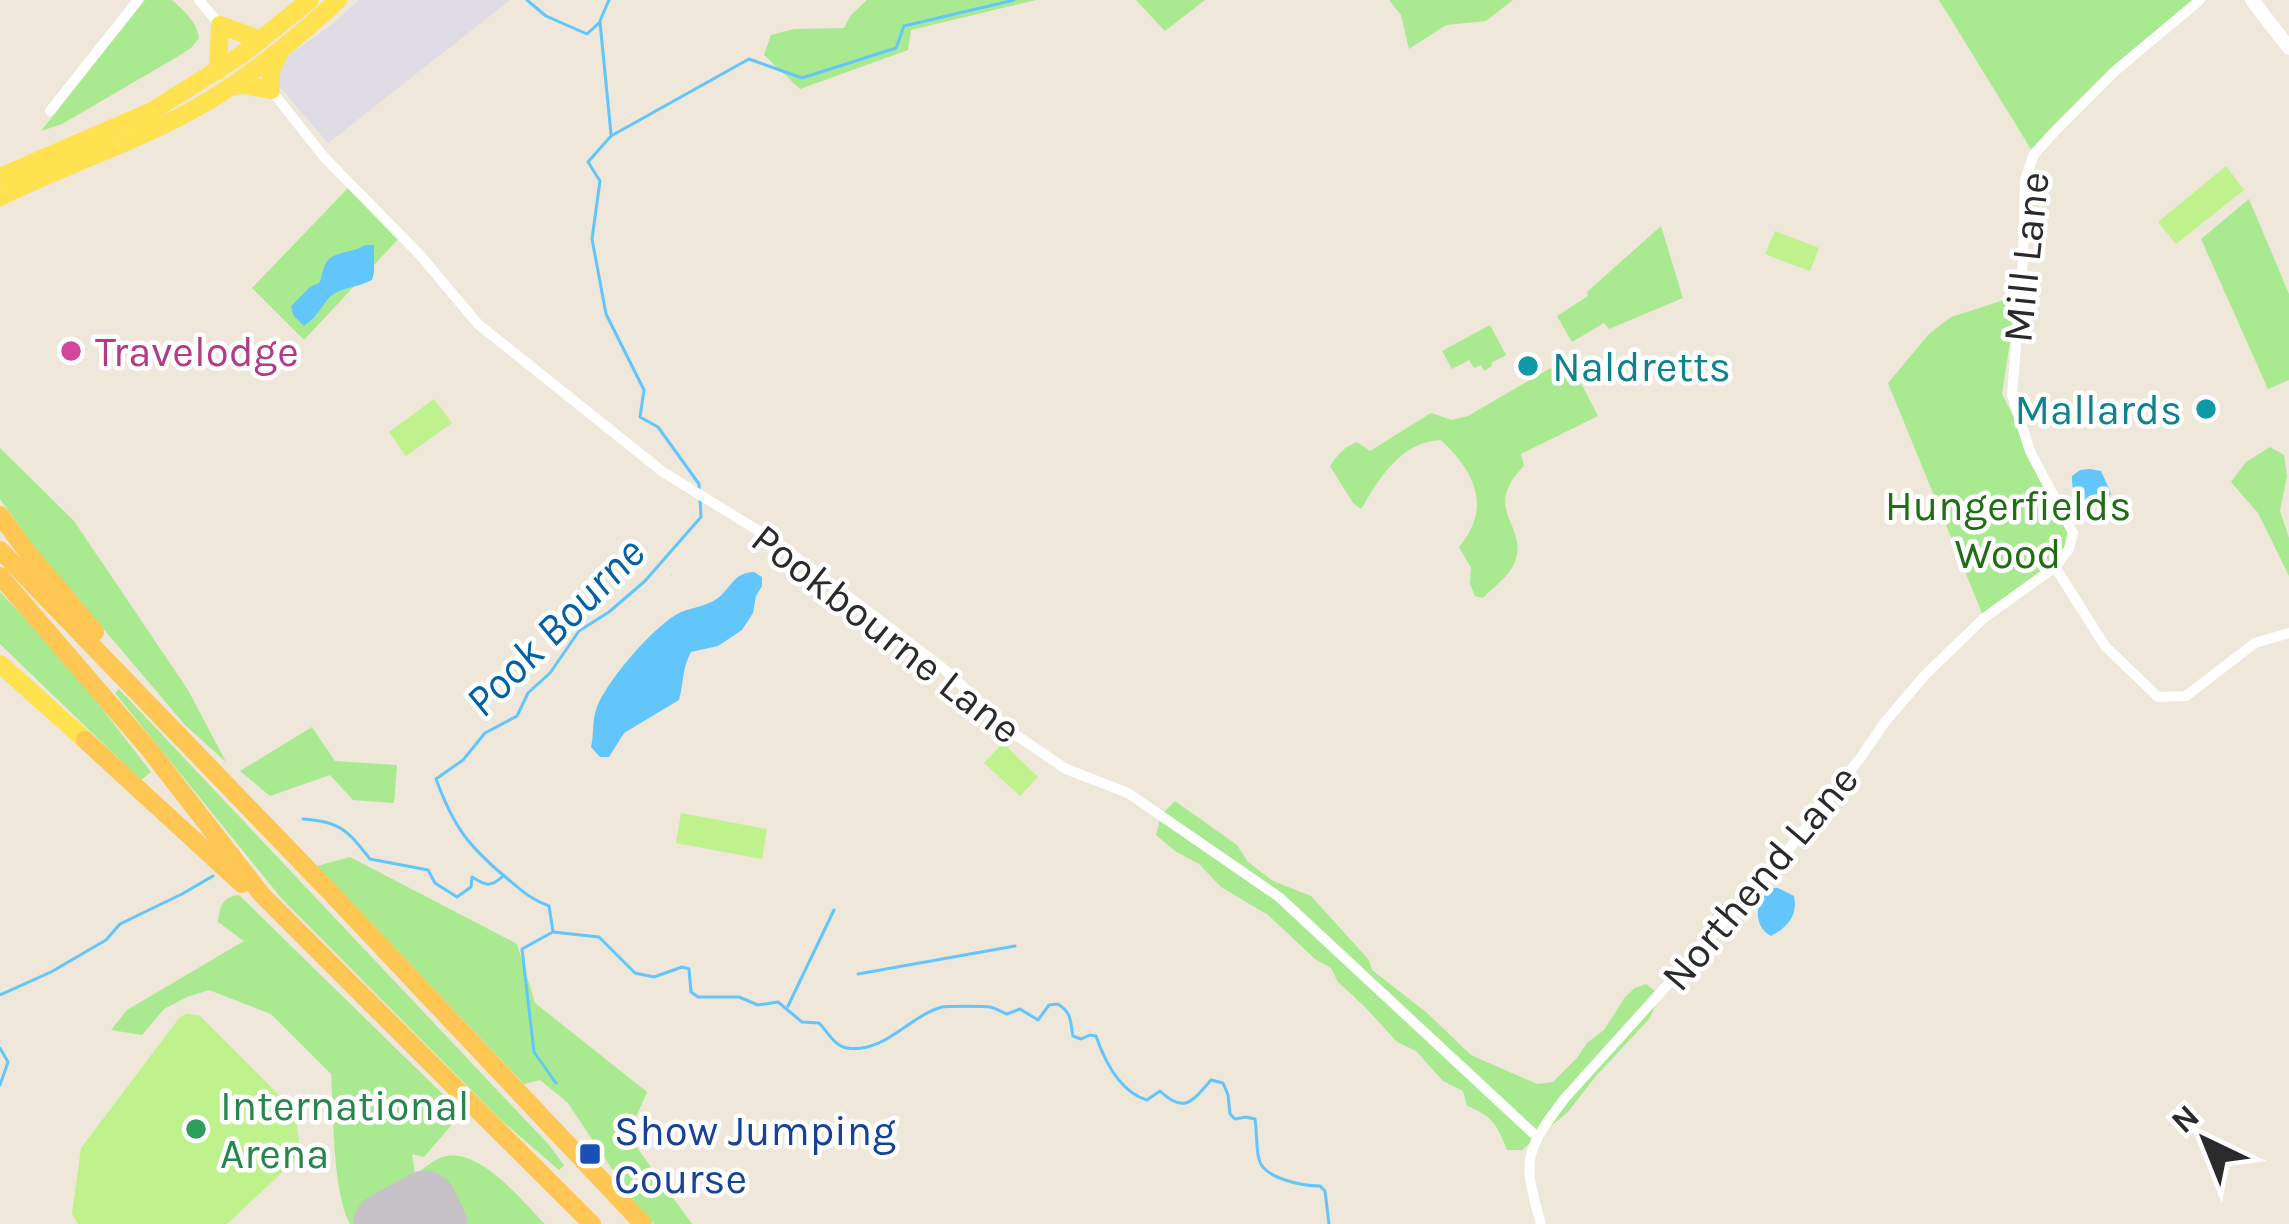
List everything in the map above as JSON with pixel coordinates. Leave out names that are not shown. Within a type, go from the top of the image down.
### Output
[{"type":"highway","points":[[0,515],[141,685],[151,706]]},
{"type":"highway","points":[[0,550],[643,1224]]},
{"type":"highway","points":[[0,576],[148,748],[262,895],[592,1224]]},
{"type":"highway","points":[[85,740],[240,883],[262,895]]},
{"type":"main road","points":[[0,177],[152,111],[218,71],[310,0]]},
{"type":"main road","points":[[0,197],[159,127],[233,86],[338,0]]},
{"type":"main road","points":[[218,71],[220,25],[261,40]]},
{"type":"main road","points":[[233,86],[271,90],[271,70],[280,51]]},
{"type":"main road","points":[[0,664],[13,682],[85,740]]},
{"type":"street","points":[[50,111],[138,0]]},
{"type":"street","points":[[199,0],[220,25]]},
{"type":"street","name":"Mill Lane","points":[[2055,567],[2069,549],[2073,533],[2030,451],[2012,395],[2025,180],[2034,154],[2056,130],[2115,71],[2200,0]]},
{"type":"street","points":[[2252,0],[2289,48]]},
{"type":"street","name":"Pookbourne Lane","points":[[271,90],[324,157],[420,255],[478,324],[663,472],[775,541],[944,669],[1013,733],[1066,769],[1128,793],[1279,897],[1536,1136]]},
{"type":"street","points":[[2055,567],[2104,646],[2158,697],[2186,696],[2255,643],[2289,633]]},
{"type":"street","name":"Northend Lane","points":[[1536,1136],[1782,858],[1924,675],[1984,618],[2055,567]]},
{"type":"street","points":[[1536,1136],[1529,1182],[1541,1224]]},
{"type":"shaded area","points":[[359,0],[510,0],[328,143],[279,86],[277,74],[286,57]]},
{"type":"green space","points":[[145,0],[172,0],[193,22],[199,38],[177,57],[62,124],[41,131]]},
{"type":"green space","points":[[867,0],[1036,0],[911,30],[908,50],[800,89],[764,55],[771,35],[794,29],[844,28]]},
{"type":"green space","points":[[1136,0],[1205,0],[1165,31]]},
{"type":"green space","points":[[1389,0],[1513,0],[1486,21],[1446,25],[1409,49],[1401,15]]},
{"type":"green space","points":[[1939,0],[2200,0],[2115,71],[2034,154]]},
{"type":"green space","points":[[2226,166],[2244,190],[2176,244],[2158,222]]},
{"type":"green space","points":[[351,185],[401,236],[304,340],[252,288]]},
{"type":"green space","points":[[2249,199],[2289,294],[2289,380],[2268,389],[2201,239]]},
{"type":"green space","points":[[1661,226],[1683,298],[1609,329],[1604,323],[1572,342],[1557,316],[1588,296]]},
{"type":"green space","points":[[1775,231],[1819,248],[1810,271],[1765,254]]},
{"type":"green space","name":"Hungerfields Wood","points":[[2017,296],[2002,394],[2073,533],[2069,549],[1984,618],[1888,383],[1929,334],[1951,317]]},
{"type":"green space","points":[[1490,325],[1506,355],[1484,371],[1469,360],[1452,369],[1442,351]]},
{"type":"green space","points":[[1568,358],[1598,416],[1521,454],[1524,466],[1506,494],[1518,549],[1515,562],[1483,598],[1475,596],[1471,568],[1459,547],[1475,518],[1475,490],[1463,464],[1441,440],[1403,455],[1361,509],[1330,466],[1353,444],[1370,451],[1431,413],[1452,420],[1468,416]]},
{"type":"green space","points":[[434,399],[452,423],[406,456],[389,432]]},
{"type":"green space","points":[[2270,447],[2284,455],[2287,476],[2280,511],[2289,538],[2289,576],[2258,513],[2231,482],[2246,462]]},
{"type":"green space","points":[[0,448],[74,521],[188,690],[226,762],[185,725],[35,548],[0,499]]},
{"type":"green space","points":[[0,592],[62,657],[151,772],[141,780],[0,644]]},
{"type":"green space","points":[[119,689],[549,1145],[564,1165],[559,1170],[500,1119],[282,899],[115,693]]},
{"type":"green space","points":[[312,727],[335,761],[397,765],[394,803],[353,800],[330,775],[270,796],[240,771]]},
{"type":"green space","points":[[1003,743],[1038,777],[1020,796],[984,763]]},
{"type":"green space","points":[[1175,801],[1237,845],[1248,862],[1273,881],[1311,896],[1369,960],[1372,970],[1471,1055],[1537,1084],[1553,1082],[1604,1030],[1635,988],[1646,984],[1660,995],[1650,1018],[1568,1112],[1522,1150],[1507,1150],[1493,1122],[1467,1106],[1463,1091],[1443,1081],[1416,1051],[1397,1042],[1338,982],[1331,968],[1268,915],[1221,887],[1199,864],[1156,835],[1161,815]]},
{"type":"green space","points":[[681,813],[767,829],[762,859],[676,843]]},
{"type":"green space","points":[[350,857],[517,944],[535,1003],[647,1092],[628,1135],[692,1224],[654,1224],[568,1103],[540,1080],[524,1084],[317,866]]},
{"type":"green space","points":[[239,895],[462,1113],[424,1157],[412,1154],[415,1174],[443,1157],[474,1161],[501,1180],[545,1224],[436,1224],[414,1176],[367,1224],[350,1224],[337,1172],[331,1074],[271,1014],[209,990],[164,1009],[142,1035],[111,1030],[127,1010],[244,941],[218,922],[223,903]]},
{"type":"green space","name":"International Arena","points":[[199,1015],[295,1111],[301,1155],[227,1224],[78,1224],[72,1214],[81,1148],[180,1017]]},
{"type":"water","points":[[374,245],[372,280],[332,295],[304,326],[291,306],[319,283],[328,260]]},
{"type":"water","points":[[2090,469],[2101,471],[2110,491],[2103,507],[2085,501],[2074,490],[2072,476]]},
{"type":"water","points":[[754,572],[762,577],[762,586],[742,630],[718,646],[691,652],[679,700],[624,733],[609,757],[600,757],[591,747],[596,710],[629,658],[674,616],[713,601],[737,578]]},
{"type":"water","points":[[1771,888],[1794,896],[1795,903],[1790,920],[1771,936],[1761,926],[1758,913]]},
{"type":"waterway","name":"Pook Bourne","points":[[527,0],[546,16],[587,34],[600,22],[611,134]]},
{"type":"waterway","points":[[600,21],[609,0]]},
{"type":"waterway","name":"Pook Bourne","points":[[699,489],[658,427],[640,417],[644,390],[606,314],[592,239],[600,181],[588,162],[611,136],[749,59],[802,78],[896,48],[904,26],[1014,0]]},
{"type":"waterway","name":"Pook Bourne","points":[[553,932],[549,906],[523,891],[473,846],[456,824],[436,779],[463,760],[485,733],[517,716],[528,693],[550,673],[579,631],[645,581],[701,517],[700,499]]},
{"type":"waterway","points":[[303,819],[342,829],[370,859],[428,870],[435,883],[457,897],[471,887],[472,877],[487,884],[502,877]]},
{"type":"waterway","points":[[0,995],[51,972],[106,940],[120,924],[213,876]]},
{"type":"waterway","points":[[788,1006],[834,910]]},
{"type":"waterway","points":[[553,932],[599,937],[635,973],[654,977],[689,969],[691,992],[698,997],[739,997],[758,1005],[778,1002],[802,1022],[819,1023],[847,1048],[885,1040],[942,1007],[990,1007],[1007,1014],[1020,1009],[1038,1020],[1049,1005],[1058,1004],[1068,1014],[1073,1036],[1096,1036],[1115,1075],[1137,1096],[1147,1100],[1160,1091],[1182,1103],[1193,1099],[1211,1080],[1223,1083],[1230,1114],[1235,1119],[1255,1119],[1262,1166],[1285,1180],[1320,1186],[1325,1191],[1329,1224]]},
{"type":"waterway","points":[[551,933],[522,949],[534,1052],[556,1083]]},
{"type":"waterway","points":[[858,974],[1015,946]]},
{"type":"waterway","points":[[0,1048],[8,1062],[0,1085]]},
{"type":"runway","points":[[385,1224],[425,1202],[436,1224]]},
{"type":"place","name":"Travelodge","points":[[71,351]]},
{"type":"place","name":"Naldretts","points":[[1528,366]]},
{"type":"place","name":"Mallards","points":[[2206,409]]},
{"type":"place","name":"International Arena","points":[[196,1129]]},
{"type":"place","name":"Show Jumping Course","points":[[590,1154]]}]
